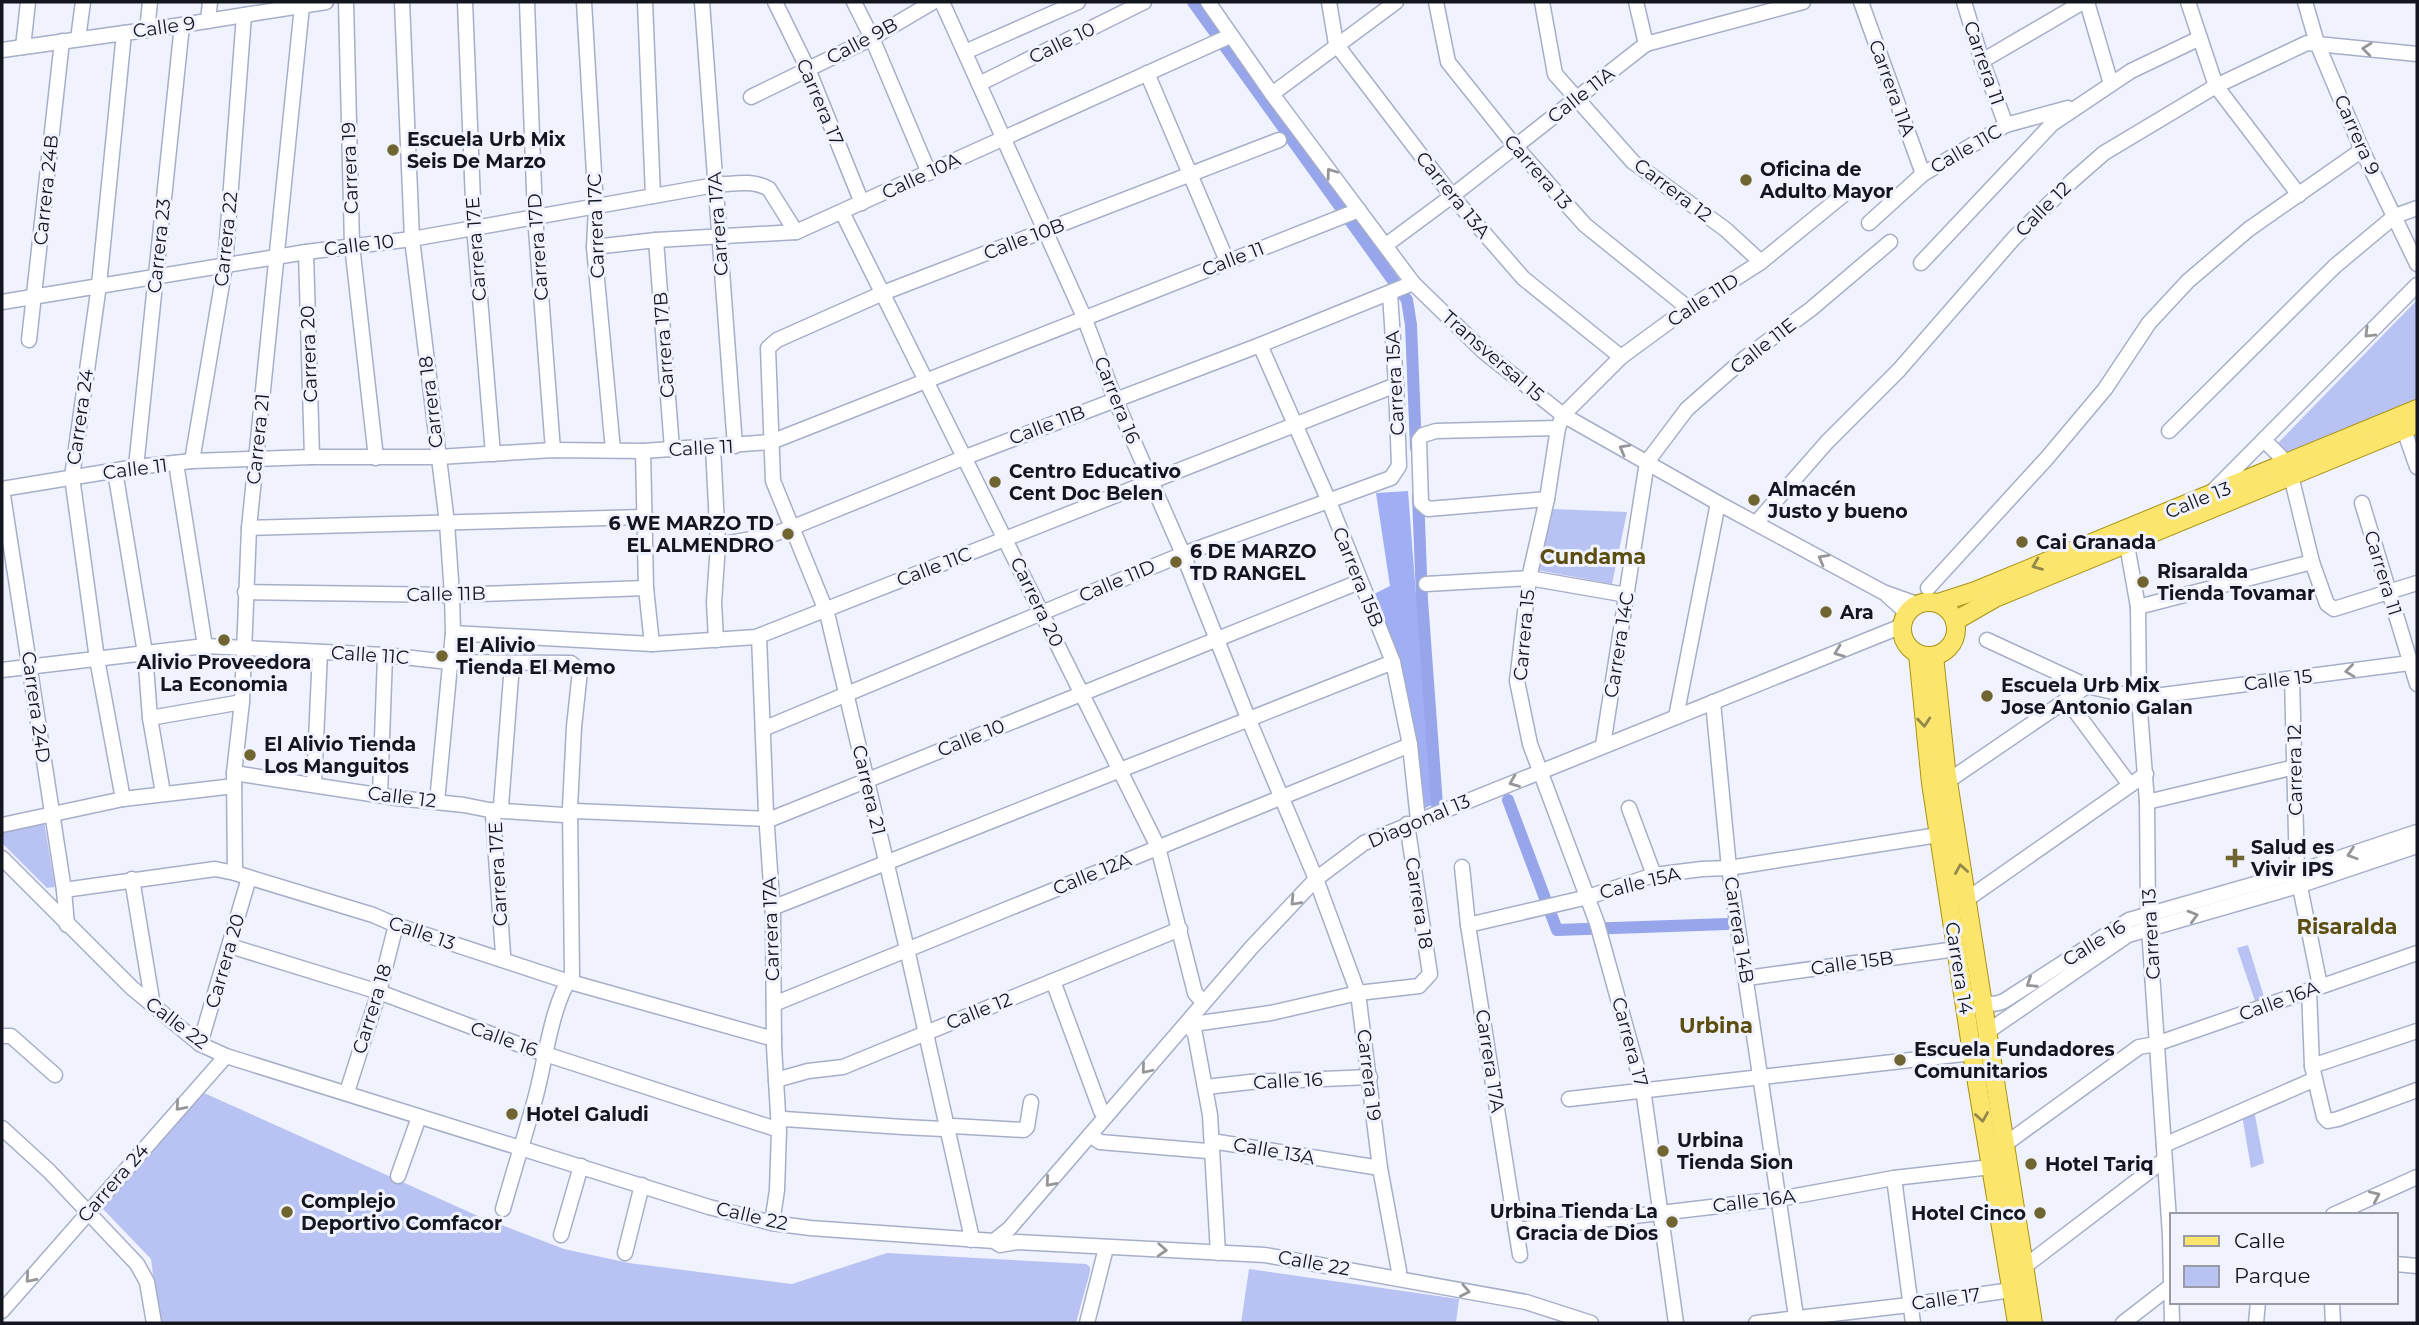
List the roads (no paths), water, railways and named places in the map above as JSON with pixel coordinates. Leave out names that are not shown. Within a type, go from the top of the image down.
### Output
[{"type":"main road","name":"Calle 13","points":[[1955,621],[1995,598],[2127,545],[2417,409]]},
{"type":"main road","name":"Calle 13","points":[[1933,596],[1975,591],[2207,496],[2410,427]]},
{"type":"main road","points":[[1933,596],[1951,612],[1956,629],[1952,643],[1941,653],[1926,655],[1906,643],[1909,615],[1933,596]]},
{"type":"main road","name":"Carrera 14","points":[[1926,655],[2033,1323]]},
{"type":"main road","name":"Carrera 14","points":[[1926,655],[1924,729],[1938,835],[2017,1323]]},
{"type":"street","points":[[23,47],[28,2]]},
{"type":"street","points":[[78,39],[83,2]]},
{"type":"street","points":[[147,30],[150,2]]},
{"type":"street","points":[[208,21],[210,2]]},
{"type":"street","name":"Calle 9","points":[[2,50],[208,21],[244,15],[270,6],[302,6],[326,2]]},
{"type":"street","name":"Carrera 19","points":[[346,2],[352,245],[376,458]]},
{"type":"street","name":"Carrera 18","points":[[402,2],[412,239],[447,523],[452,595],[453,633],[437,802]]},
{"type":"street","name":"Carrera 17E","points":[[465,2],[474,226],[493,454]]},
{"type":"street","name":"Carrera 17D","points":[[527,2],[535,216],[552,450]]},
{"type":"street","name":"Carrera 17C","points":[[584,2],[596,206],[594,247],[613,450]]},
{"type":"street","points":[[645,2],[653,196]]},
{"type":"street","name":"Carrera 17A","points":[[702,2],[735,446]]},
{"type":"street","name":"Carrera 17","points":[[775,2],[808,69],[862,203]]},
{"type":"street","points":[[854,2],[929,173]]},
{"type":"street","name":"Calle 9B","points":[[751,97],[872,38],[933,2]]},
{"type":"street","name":"Carrera 16","points":[[942,2],[1084,317],[1115,399],[1183,554],[1248,719],[1316,879]]},
{"type":"street","points":[[965,52],[1077,2]]},
{"type":"street","name":"Calle 10","points":[[979,84],[1144,2]]},
{"type":"street","name":"Transversal 15","points":[[1208,2],[1223,39],[1272,94],[1349,214],[1386,245],[1401,289],[1483,351],[1561,421],[1647,462],[1883,592],[1909,615]]},
{"type":"street","name":"Carrera 13A","points":[[1329,2],[1336,44],[1452,197],[1523,278],[1621,357]]},
{"type":"street","points":[[1272,94],[1396,2]]},
{"type":"street","name":"Carrera 13","points":[[1436,2],[1448,62],[1515,146],[1585,225],[1689,309]]},
{"type":"street","name":"Carrera 12","points":[[1542,2],[1556,74],[1633,162],[1726,229],[1761,262]]},
{"type":"street","points":[[1636,2],[1646,44]]},
{"type":"street","name":"Calle 11A","points":[[1386,245],[1452,197],[1646,44],[1803,2]]},
{"type":"street","name":"Carrera 11A","points":[[1861,2],[1923,174]]},
{"type":"street","name":"Carrera 11","points":[[1964,2],[2006,125]]},
{"type":"street","points":[[1982,61],[2085,2],[2111,84]]},
{"type":"street","points":[[2188,2],[2216,86],[2299,195]]},
{"type":"street","name":"Carrera 9","points":[[2305,2],[2318,43],[2362,150],[2417,264]]},
{"type":"street","name":"Carrera 21","points":[[242,875],[234,780],[242,702],[249,528],[302,6]]},
{"type":"street","name":"Carrera 22","points":[[192,461],[225,266],[244,15]]},
{"type":"street","name":"Carrera 23","points":[[136,467],[182,25]]},
{"type":"street","name":"Carrera 24","points":[[122,799],[97,659],[72,477],[99,285],[124,33]]},
{"type":"street","points":[[1921,263],[2052,124],[2132,71],[2200,38]]},
{"type":"street","name":"Calle 10A","points":[[594,247],[656,240],[796,232],[1223,39]]},
{"type":"street","name":"Carrera 24B","points":[[29,340],[62,41]]},
{"type":"street","name":"Calle 12","points":[[1757,522],[1827,442],[1899,370],[2014,238],[2104,153],[2216,86],[2307,43],[2417,54]]},
{"type":"street","points":[[1147,73],[1227,261]]},
{"type":"street","name":"Calle 11C","points":[[1869,223],[1923,174],[2006,125],[2080,105]]},
{"type":"street","name":"Calle 10B","points":[[771,344],[883,293],[1279,140]]},
{"type":"street","points":[[1933,596],[2105,388],[2149,323],[2189,281],[2238,238],[2362,150]]},
{"type":"street","name":"Calle 10","points":[[2,302],[156,275],[352,245],[412,239],[715,185],[762,185],[796,232]]},
{"type":"street","name":"Calle 11D","points":[[1561,421],[1621,357],[1761,262],[1848,191]]},
{"type":"street","points":[[2169,431],[2335,266],[2396,216],[2417,208]]},
{"type":"street","name":"Carrera 20","points":[[842,212],[928,380],[963,457],[1158,847],[1195,993],[1203,1002]]},
{"type":"street","name":"Calle 11","points":[[2,489],[136,467],[192,461],[438,457],[552,450],[643,452],[771,443],[1349,214]]},
{"type":"street","name":"Carrera 17B","points":[[656,240],[672,449]]},
{"type":"street","name":"Calle 11E","points":[[1647,462],[1687,410],[1745,358],[1811,309],[1890,242]]},
{"type":"street","name":"Carrera 20","points":[[306,252],[312,457]]},
{"type":"street","points":[[2207,496],[2417,285]]},
{"type":"street","name":"Calle 11B","points":[[719,545],[768,536],[791,528],[963,457],[1401,289]]},
{"type":"street","name":"Carrera 15A","points":[[1396,472],[1399,466],[1396,386],[1401,289]]},
{"type":"street","name":"Carrera 21","points":[[771,344],[768,353],[773,481],[825,609],[907,949],[971,1240]]},
{"type":"street","name":"Carrera 15B","points":[[1260,345],[1328,499],[1393,662],[1410,745],[1413,822]]},
{"type":"street","name":"Calle 11C","points":[[453,633],[652,645],[760,636],[1151,480],[1396,386]]},
{"type":"street","points":[[1547,499],[1428,509],[1421,503],[1419,440],[1423,435],[1436,431],[1561,421]]},
{"type":"street","name":"Carrera 15","points":[[1539,772],[1530,744],[1517,681],[1529,578],[1561,421]]},
{"type":"street","points":[[2410,427],[2417,467]]},
{"type":"street","points":[[2264,440],[2289,470],[2312,562],[2326,604],[2334,609],[2417,583]]},
{"type":"street","points":[[713,447],[719,545],[715,602],[716,640]]},
{"type":"street","points":[[643,452],[646,588],[652,645]]},
{"type":"street","name":"Carrera 14C","points":[[1603,745],[1647,462]]},
{"type":"street","points":[[176,463],[205,646]]},
{"type":"street","points":[[115,471],[145,653],[150,718],[163,793]]},
{"type":"street","name":"Calle 11D","points":[[763,729],[1183,554],[1391,478],[1396,472]]},
{"type":"street","name":"Carrera 24D","points":[[2,489],[31,667],[67,925]]},
{"type":"street","points":[[1676,717],[1718,503]]},
{"type":"street","name":"Carrera 11","points":[[2362,503],[2388,592],[2414,662],[2417,684]]},
{"type":"street","points":[[249,528],[644,517]]},
{"type":"street","name":"Carrera 13","points":[[2127,545],[2138,607],[2139,698],[2146,774],[2149,921],[2170,1223]]},
{"type":"street","points":[[2138,607],[2312,562]]},
{"type":"street","points":[[1426,584],[1529,578],[1627,595]]},
{"type":"street","name":"Calle 10","points":[[570,813],[767,820],[1359,582]]},
{"type":"street","name":"Calle 11B","points":[[245,592],[452,595],[646,588]]},
{"type":"street","name":"Diagonal 13","points":[[994,1241],[1013,1236],[1090,1135],[1189,1025],[1203,1002],[1251,948],[1316,879],[1364,843],[1713,702],[1909,615]]},
{"type":"street","name":"Carrera 17A","points":[[760,636],[780,1160],[772,1223]]},
{"type":"street","points":[[1987,640],[2087,686],[2139,698]]},
{"type":"street","points":[[2,670],[205,646],[245,647]]},
{"type":"street","name":"Calle 11C","points":[[245,647],[385,655],[449,662],[571,663],[580,671],[570,813]]},
{"type":"street","points":[[314,784],[320,652]]},
{"type":"street","points":[[380,795],[385,655]]},
{"type":"street","points":[[772,908],[1393,662]]},
{"type":"street","name":"Calle 15","points":[[2139,698],[2414,662]]},
{"type":"street","name":"Carrera 17E","points":[[501,959],[494,815],[501,806],[512,664]]},
{"type":"street","name":"Carrera 12","points":[[2292,678],[2298,879],[2315,988],[2312,1073],[2324,1117],[2328,1121],[2338,1119],[2417,1090]]},
{"type":"street","points":[[1948,781],[2087,686]]},
{"type":"street","points":[[2067,700],[2130,785]]},
{"type":"street","points":[[150,718],[242,702]]},
{"type":"street","name":"Carrera 14B","points":[[1713,702],[1728,868],[1747,978],[1797,1321]]},
{"type":"street","name":"Calle 12A","points":[[774,1004],[1410,745]]},
{"type":"street","points":[[2147,802],[2295,767]]},
{"type":"street","name":"Carrera 17","points":[[1539,772],[1597,923],[1643,1089],[1676,1323]]},
{"type":"street","points":[[1966,901],[2146,774]]},
{"type":"street","name":"Calle 12","points":[[2,825],[122,799],[234,780],[314,784],[497,810],[564,815],[570,813]]},
{"type":"street","points":[[1629,808],[1654,875]]},
{"type":"street","points":[[503,1209],[536,1098],[545,1054],[572,975],[570,813]]},
{"type":"street","name":"Carrera 18","points":[[1358,993],[1419,986],[1430,974],[1413,822]]},
{"type":"street","name":"Calle 16","points":[[2298,879],[2417,832]]},
{"type":"street","name":"Calle 15A","points":[[1468,925],[1588,897],[1654,875],[1728,868],[1938,835]]},
{"type":"street","name":"Calle 16","points":[[1987,1032],[2149,921],[2417,846]]},
{"type":"street","name":"Calle 22","points":[[2,858],[67,925],[153,1006],[200,1044],[226,1056],[709,1207],[772,1223],[994,1241]]},
{"type":"street","name":"Carrera 17A","points":[[1462,867],[1468,925],[1520,1255]]},
{"type":"street","name":"Calle 13","points":[[64,890],[215,869],[373,915],[568,981],[774,1039]]},
{"type":"street","name":"Carrera 20","points":[[200,1044],[229,946],[242,875]]},
{"type":"street","points":[[132,879],[153,1006]]},
{"type":"street","name":"Carrera 19","points":[[1316,879],[1358,993],[1380,1168],[1399,1271],[1398,1278]]},
{"type":"street","name":"Calle 16","points":[[1981,999],[1996,1005],[2129,919],[2149,921]]},
{"type":"street","name":"Carrera 18","points":[[347,1092],[379,992],[396,925]]},
{"type":"street","name":"Calle 12","points":[[776,1080],[808,1071],[843,1067],[1180,929]]},
{"type":"street","name":"Calle 16","points":[[229,946],[379,992],[545,1054],[773,1128],[778,1124]]},
{"type":"street","name":"Calle 15B","points":[[1747,978],[1956,949]]},
{"type":"street","name":"Calle 16A","points":[[2004,1145],[2139,1046],[2156,1044],[2417,953]]},
{"type":"street","points":[[1053,981],[1101,1111],[1106,1116]]},
{"type":"street","points":[[1218,1253],[1206,1087],[1189,1025],[1271,1013],[1358,993]]},
{"type":"street","points":[[2024,1267],[2164,1153],[2312,1073],[2417,1031]]},
{"type":"street","points":[[2,1036],[10,1036],[55,1074]]},
{"type":"street","points":[[1569,1098],[1972,1053]]},
{"type":"street","name":"Carrera 24","points":[[2,1311],[226,1056]]},
{"type":"street","name":"Calle 16","points":[[1206,1087],[1370,1077]]},
{"type":"street","points":[[778,1124],[784,1119],[884,1126],[1024,1130],[1027,1128],[1031,1102]]},
{"type":"street","points":[[398,1176],[419,1117]]},
{"type":"street","points":[[2,1128],[49,1171],[137,1264],[147,1282],[154,1323]]},
{"type":"street","name":"Calle 13A","points":[[1090,1135],[1100,1143],[1207,1151],[1218,1142],[1380,1168]]},
{"type":"street","points":[[561,1236],[580,1166]]},
{"type":"street","name":"Calle 16A","points":[[1517,1230],[1779,1199],[1894,1178],[1991,1167]]},
{"type":"street","points":[[2337,1213],[2417,1177]]},
{"type":"street","points":[[1894,1178],[1913,1323]]},
{"type":"street","points":[[625,1253],[642,1185]]},
{"type":"street","name":"Calle 22","points":[[1013,1236],[1106,1248],[1265,1255],[1526,1302],[1591,1323]]},
{"type":"street","points":[[1087,1323],[1106,1248]]},
{"type":"street","points":[[2398,1264],[2417,1266]]},
{"type":"street","points":[[2123,1323],[2170,1287]]},
{"type":"street","name":"Calle 17","points":[[1756,1323],[1797,1321],[2011,1290]]},
{"type":"street","name":"Carrera 13","points":[[2172,1304],[2172,1323]]},
{"type":"street","points":[[2256,1323],[2258,1304]]},
{"type":"street","points":[[2332,1304],[2333,1323]]},
{"type":"waterway","points":[[1193,2],[1407,300],[1411,325],[1416,448]]},
{"type":"waterway","points":[[1418,495],[1422,600],[1437,805]]},
{"type":"waterway","points":[[1508,800],[1557,930],[1727,924]]},
{"type":"place","name":"Escuela Urb Mix Seis De Marzo","points":[[393,150]]},
{"type":"place","name":"Oficina de Adulto Mayor","points":[[1746,180]]},
{"type":"place","name":"Centro Educativo Cent Doc Belen","points":[[995,482]]},
{"type":"place","name":"Almacén Justo y bueno","points":[[1754,500]]},
{"type":"place","name":"6 WE MARZO TD EL ALMENDRO","points":[[788,534]]},
{"type":"place","name":"Cai Granada","points":[[2022,542]]},
{"type":"place","name":"6 DE MARZO TD RANGEL","points":[[1176,562]]},
{"type":"place","name":"Risaralda Tienda Tovamar","points":[[2143,582]]},
{"type":"place","name":"Ara","points":[[1826,612]]},
{"type":"place","name":"Alivio Proveedora La Economia","points":[[224,640]]},
{"type":"place","name":"El Alivio Tienda El Memo","points":[[442,656]]},
{"type":"place","name":"Escuela Urb Mix Jose Antonio Galan","points":[[1987,696]]},
{"type":"place","name":"El Alivio Tienda Los Manguitos","points":[[250,755]]},
{"type":"place","name":"Salud es Vivir IPS","points":[[2235,858]]},
{"type":"place","name":"Escuela Fundadores Comunitarios","points":[[1900,1060]]},
{"type":"place","name":"Hotel Galudi","points":[[512,1114]]},
{"type":"place","name":"Urbina Tienda Sion","points":[[1663,1151]]},
{"type":"place","name":"Hotel Tariq","points":[[2031,1164]]},
{"type":"place","name":"Complejo Deportivo Comfacor","points":[[287,1212]]},
{"type":"place","name":"Hotel Cinco","points":[[2040,1213]]},
{"type":"place","name":"Urbina Tienda La Gracia de Dios","points":[[1672,1222]]},
{"type":"district","name":"Cundama","points":[[1593,556]]},
{"type":"district","name":"Risaralda","points":[[2347,926]]},
{"type":"district","name":"Urbina","points":[[1716,1025]]}]
